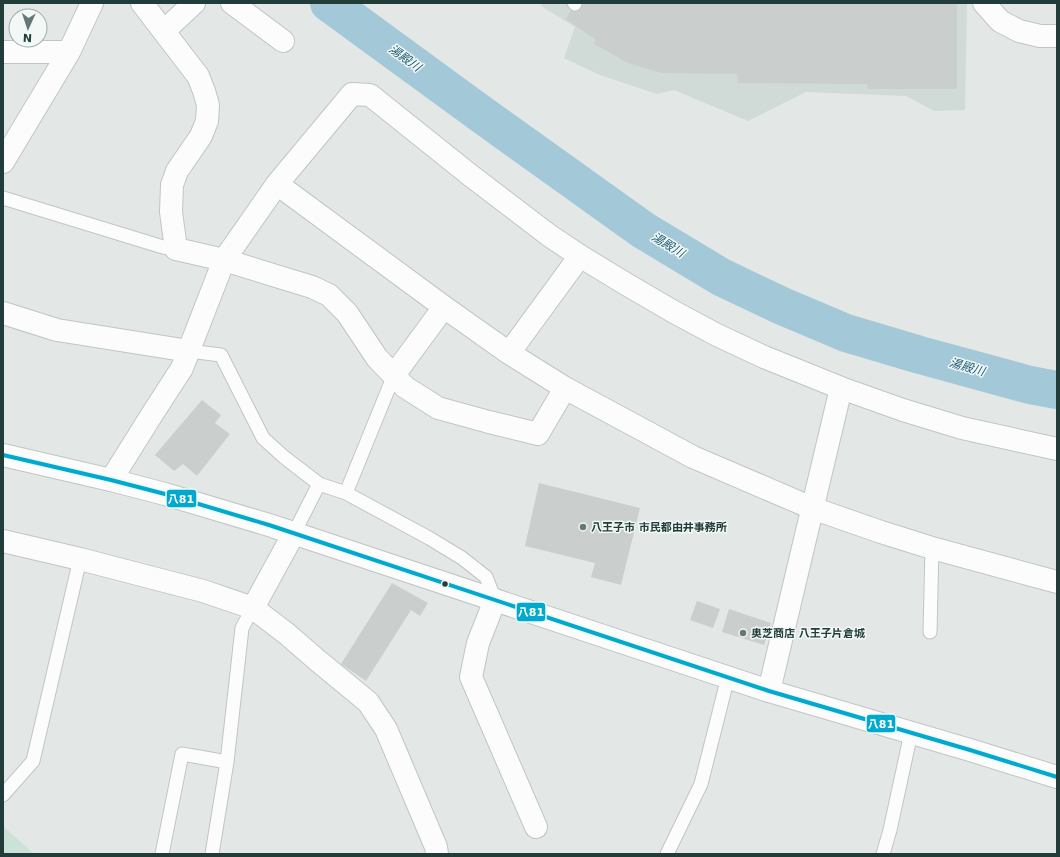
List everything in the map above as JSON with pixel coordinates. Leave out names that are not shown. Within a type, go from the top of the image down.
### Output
[{"type":"street","points":[[3,162],[69,52],[92,3]]},
{"type":"street","points":[[142,3],[198,76],[208,105],[207,121],[201,136],[177,171],[172,185],[171,212],[176,249],[224,260],[307,285],[329,296],[347,313],[377,358],[405,386],[438,408],[538,434],[565,388]]},
{"type":"street","points":[[164,31],[194,3]]},
{"type":"street","points":[[232,3],[283,41]]},
{"type":"street","points":[[984,3],[1000,21],[1019,31],[1040,36],[1057,36]]},
{"type":"street","points":[[3,52],[69,52]]},
{"type":"street","points":[[111,480],[182,368],[224,260],[278,184],[352,94],[370,95],[550,236],[580,256],[674,312],[717,334],[764,357],[840,388],[903,410],[955,426],[1057,449]]},
{"type":"street","points":[[278,184],[444,307],[509,353],[565,388],[693,457],[812,508],[881,532],[932,548],[1057,582]]},
{"type":"street","points":[[509,353],[580,256]]},
{"type":"street","points":[[394,375],[444,307]]},
{"type":"street","points":[[3,313],[57,330],[189,351]]},
{"type":"street","points":[[769,691],[840,388]]},
{"type":"street","points":[[3,455],[165,494],[294,533],[769,691],[1057,777]]},
{"type":"street","points":[[253,608],[294,533]]},
{"type":"street","points":[[3,541],[80,559],[203,591],[253,608],[287,634],[368,702],[386,729],[436,847],[437,854]]},
{"type":"street","points":[[495,600],[478,643],[471,677],[536,827]]},
{"type":"lane","points":[[3,198],[163,247],[176,249]]},
{"type":"lane","points":[[189,351],[221,355],[263,438],[284,457],[319,484],[346,493],[429,538],[462,558],[486,577],[495,600]]},
{"type":"lane","points":[[346,493],[394,375]]},
{"type":"lane","points":[[294,533],[319,484]]},
{"type":"lane","points":[[930,632],[932,548]]},
{"type":"lane","points":[[3,795],[33,761],[80,559]]},
{"type":"lane","points":[[212,854],[227,762],[242,628],[253,608]]},
{"type":"lane","points":[[667,854],[701,784],[728,677]]},
{"type":"lane","points":[[883,854],[890,830],[911,733]]},
{"type":"lane","points":[[162,854],[182,754],[227,762]]},
{"type":"shaded area","points":[[543,3],[967,3],[965,110],[934,111],[906,96],[806,92],[748,121],[674,90],[657,94],[600,75],[564,58],[575,27],[541,6]]},
{"type":"green space","points":[[3,826],[34,854],[3,854]]},
{"type":"building","points":[[575,3],[957,3],[957,89],[868,89],[867,84],[738,83],[737,74],[661,73],[628,63],[594,44],[596,40],[566,19]]},
{"type":"building","points":[[202,400],[221,415],[215,423],[230,434],[197,476],[183,464],[174,471],[155,455]]},
{"type":"building","name":"八王子市 市民都由井事務所","points":[[539,483],[640,508],[621,585],[591,577],[595,563],[525,546]]},
{"type":"building","points":[[392,583],[428,603],[420,616],[411,610],[366,681],[341,664]]},
{"type":"building","points":[[697,601],[720,609],[713,628],[690,620]]},
{"type":"building","points":[[729,609],[771,623],[764,645],[722,632]]},
{"type":"waterway","name":"湯殿川","points":[[329,3],[643,230],[721,277],[782,306],[846,333],[1030,385],[1057,390]]},
{"type":"transit line","name":"八81","points":[[3,455],[165,494],[269,525],[769,691],[1057,777]]},
{"type":"place","name":"八王子市 市民都由井事務所","points":[[583,527]]},
{"type":"place","name":"奥芝商店 八王子片倉城","points":[[743,633]]}]
